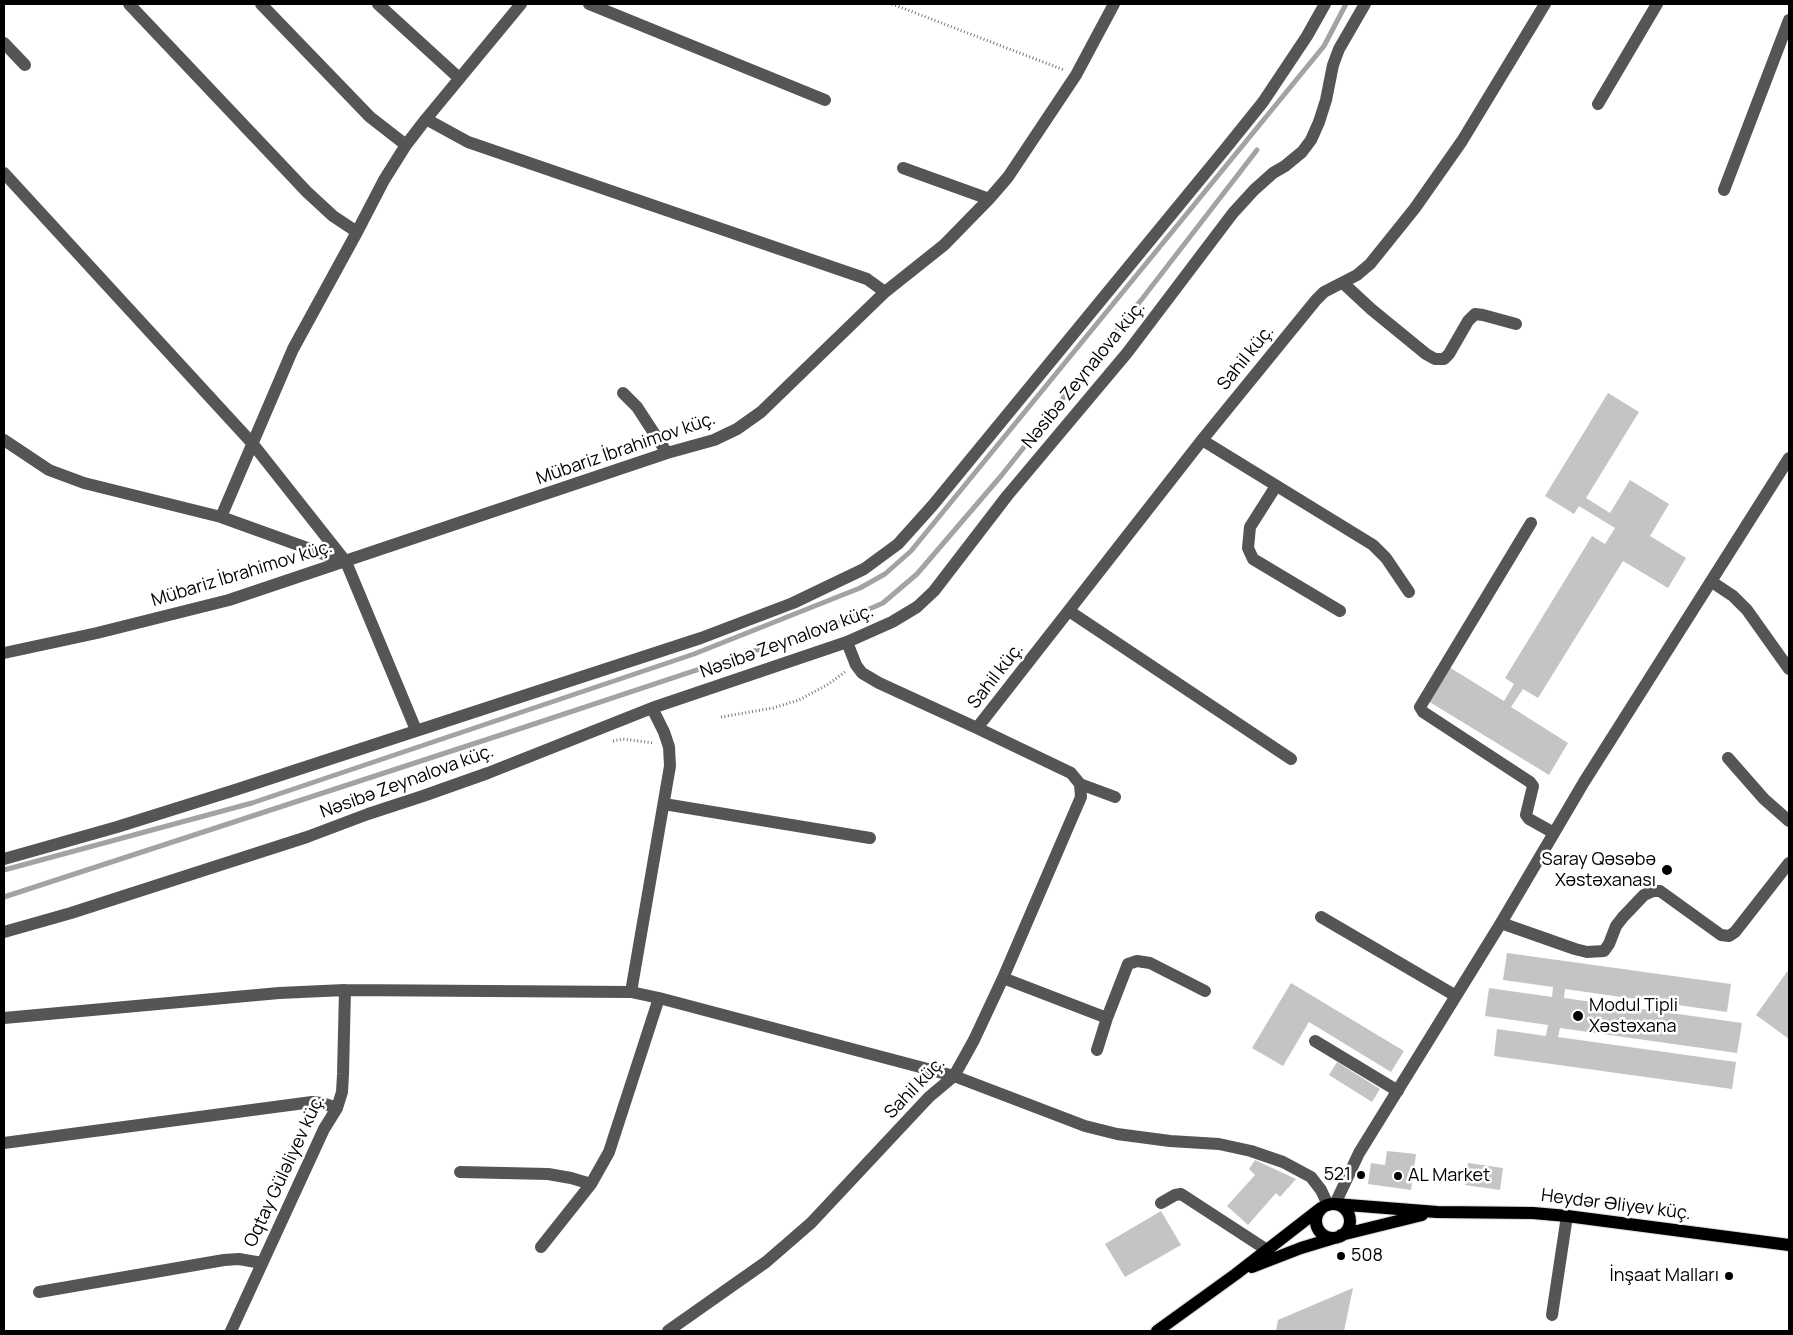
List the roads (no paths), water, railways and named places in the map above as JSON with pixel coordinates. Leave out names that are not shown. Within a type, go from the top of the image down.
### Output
[{"type":"main road","points":[[1157,1331],[1236,1274],[1267,1250],[1328,1206],[1341,1206],[1346,1211],[1349,1217],[1346,1231],[1338,1237],[1327,1237],[1317,1228],[1317,1214],[1328,1206],[1437,1212]]},
{"type":"main road","name":"Heydər Əliyev küç.","points":[[1437,1212],[1490,1211],[1567,1216],[1789,1246]]},
{"type":"main road","points":[[1236,1274],[1294,1251],[1338,1237],[1394,1221],[1437,1212]]},
{"type":"street","points":[[129,4],[307,192],[333,216],[357,232]]},
{"type":"street","points":[[260,4],[370,117],[406,145]]},
{"type":"street","points":[[378,4],[459,78]]},
{"type":"street","points":[[221,517],[292,349],[384,180],[406,145],[426,119],[521,4]]},
{"type":"street","points":[[589,4],[825,100]]},
{"type":"street","name":"Mübariz İbrahimov küç.","points":[[4,654],[229,600],[667,453],[714,440],[737,429],[761,412],[885,292],[944,245],[1008,177],[1076,75],[1114,4]]},
{"type":"street","points":[[4,859],[117,827],[235,790],[701,638],[784,606],[864,568],[898,544],[933,505],[1263,102],[1308,36],[1325,4]]},
{"type":"street","name":"Nəsibə Zeynalova küç.","points":[[4,932],[70,913],[307,837],[488,773],[652,708],[847,642],[892,622],[917,607],[934,591],[1007,496],[1127,353],[1233,213],[1273,173],[1302,152],[1311,140],[1326,100],[1332,65],[1365,4]]},
{"type":"street","name":"Sahil küç.","points":[[668,1331],[766,1262],[811,1223],[929,1097],[954,1076],[974,1040],[1003,978],[1081,797],[1080,784],[1071,773],[977,728],[1202,440],[1316,300],[1331,287],[1357,275],[1370,264],[1415,208],[1462,141],[1546,4]]},
{"type":"street","points":[[1598,104],[1657,4]]},
{"type":"street","points":[[1724,190],[1789,20]]},
{"type":"street","points":[[4,43],[25,65]]},
{"type":"street","points":[[426,119],[468,142],[868,279],[885,292]]},
{"type":"street","points":[[903,168],[989,198]]},
{"type":"street","points":[[4,173],[252,443],[346,562],[416,730]]},
{"type":"street","points":[[1343,283],[1371,310],[1426,354],[1435,359],[1444,359],[1449,354],[1468,321],[1475,314],[1516,324]]},
{"type":"street","points":[[623,392],[637,407],[667,453]]},
{"type":"street","points":[[4,440],[49,470],[84,483],[221,517],[346,562]]},
{"type":"street","points":[[1202,440],[1373,545],[1386,558],[1409,592]]},
{"type":"street","points":[[1328,1206],[1584,782],[1789,458]]},
{"type":"street","points":[[1276,486],[1250,527],[1248,548],[1253,558],[1340,611]]},
{"type":"street","points":[[1531,523],[1420,707],[1423,712],[1530,782],[1533,786],[1526,815],[1529,819],[1554,833]]},
{"type":"street","points":[[1712,582],[1733,596],[1747,610],[1789,669]]},
{"type":"street","points":[[1069,611],[1291,759]]},
{"type":"street","points":[[847,642],[856,665],[862,673],[878,683],[977,728]]},
{"type":"street","points":[[631,992],[670,766],[669,748],[664,732],[652,708]]},
{"type":"street","points":[[1728,758],[1764,798],[1789,821]]},
{"type":"street","points":[[1080,784],[1115,797]]},
{"type":"street","points":[[664,804],[870,838]]},
{"type":"street","points":[[1501,922],[1575,949],[1587,952],[1604,951],[1622,917],[1644,895],[1660,891],[1721,935],[1729,936],[1736,932],[1789,863]]},
{"type":"street","points":[[1321,917],[1456,996]]},
{"type":"street","points":[[1097,1050],[1128,964],[1138,961],[1150,963],[1205,991]]},
{"type":"street","points":[[1003,978],[1107,1018]]},
{"type":"street","points":[[4,1018],[345,990],[631,992],[954,1076],[1084,1126],[1117,1134],[1170,1141],[1219,1144],[1252,1151],[1283,1162],[1311,1176],[1321,1190],[1328,1206]]},
{"type":"street","name":"Oqtay Güləliyev küç.","points":[[231,1331],[324,1129],[337,1108],[342,1092],[345,990]]},
{"type":"street","points":[[542,1247],[591,1184],[609,1152],[659,998]]},
{"type":"street","points":[[1315,1041],[1398,1091]]},
{"type":"street","points":[[4,1143],[312,1102],[337,1108]]},
{"type":"street","points":[[460,1172],[548,1174],[591,1184]]},
{"type":"street","points":[[1160,1203],[1180,1194],[1267,1250]]},
{"type":"street","points":[[1552,1315],[1567,1216]]},
{"type":"street","points":[[39,1292],[224,1260],[239,1259],[262,1263]]},
{"type":"waterway","points":[[4,870],[252,803],[694,654],[860,588],[885,574],[911,551],[1324,46],[1346,4]]},
{"type":"waterway","points":[[4,897],[835,624],[883,603],[917,574],[1001,476],[1142,299],[1257,150]]},
{"type":"place","name":"Saray Qəsəbə Xəstəxanası","points":[[1667,870]]},
{"type":"place","name":"Modul Tipli Xəstəxana","points":[[1578,1016]]},
{"type":"place","name":"521","points":[[1361,1175]]},
{"type":"place","name":"AL Market","points":[[1398,1176]]},
{"type":"place","name":"508","points":[[1341,1256]]},
{"type":"place","name":"İnşaat Malları","points":[[1729,1276]]}]
